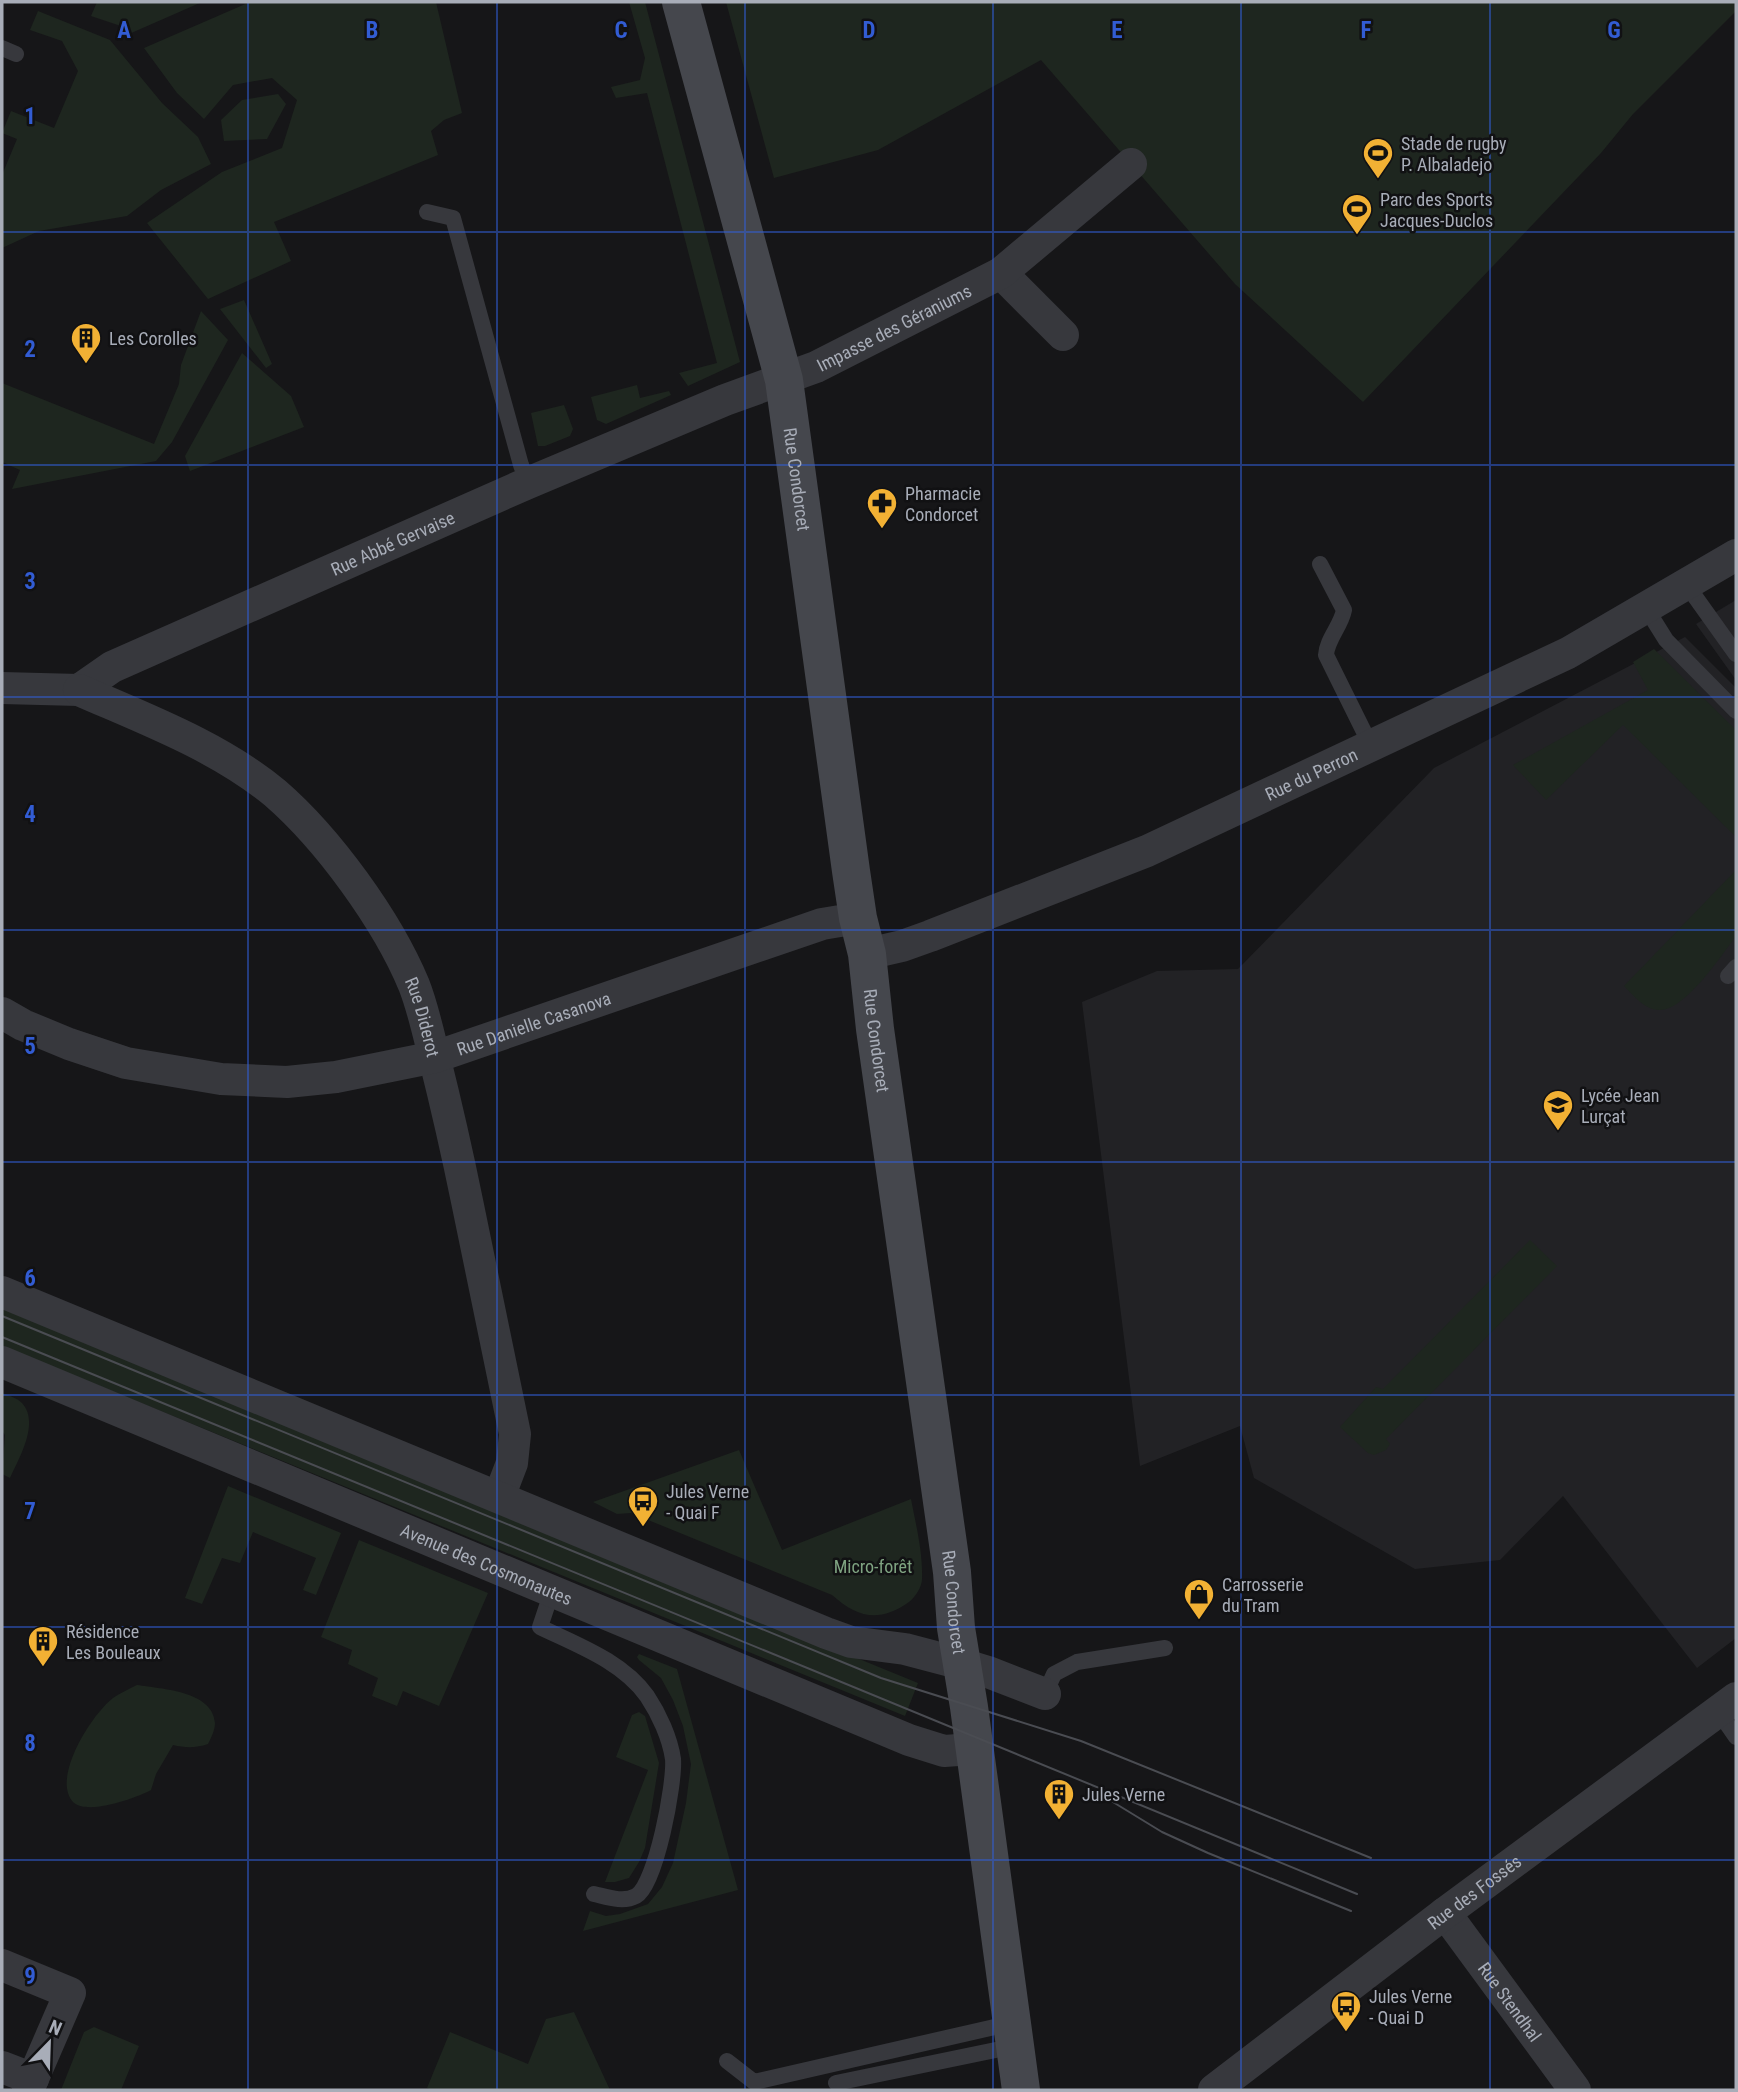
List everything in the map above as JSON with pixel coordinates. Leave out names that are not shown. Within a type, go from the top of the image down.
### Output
[{"type":"street","name":"Rue Condorcet","points":[[681,2],[784,380],[952,1572],[956,1628],[1021,2090]]},
{"type":"street","name":"Impasse des Géraniums","points":[[784,380],[816,367],[1001,273],[1131,164]]},
{"type":"street","points":[[1001,273],[1063,335]]},
{"type":"street","name":"Rue Abbé Gervaise","points":[[79,690],[112,667],[528,483],[725,400],[784,380]]},
{"type":"street","name":"Rue du Perron","points":[[862,936],[902,946],[1126,860],[1567,653],[1736,555]]},
{"type":"street","points":[[2,688],[79,690]]},
{"type":"street","name":"Rue Diderot","points":[[79,690],[192,741],[242,769],[275,793],[306,823],[348,874],[384,925],[413,984],[428,1028],[443,1087],[515,1434],[512,1463],[499,1497]]},
{"type":"street","name":"Rue Danielle Casanova","points":[[2,1013],[69,1044],[126,1063],[221,1079],[299,1080],[435,1058],[822,924],[862,936]]},
{"type":"street","points":[[2,1292],[826,1633],[851,1642],[905,1649],[988,1671],[1045,1695]]},
{"type":"street","name":"Avenue des Cosmonautes","points":[[2,1362],[909,1740],[944,1751],[973,1749]]},
{"type":"street","name":"Rue des Fossés","points":[[1214,2090],[1445,1913],[1727,1705]]},
{"type":"street","name":"Rue Stendhal","points":[[1445,1913],[1576,2090]]},
{"type":"street","points":[[2,1965],[70,1993],[31,2085],[2,2067]]},
{"type":"lane","points":[[427,212],[453,218],[528,483]]},
{"type":"lane","points":[[1320,564],[1344,610],[1326,648],[1326,655],[1371,746]]},
{"type":"lane","points":[[1686,584],[1736,654]]},
{"type":"lane","points":[[1646,608],[1666,640],[1736,711]]},
{"type":"lane","points":[[552,1591],[540,1627],[602,1657],[646,1694],[667,1736],[673,1761],[671,1793],[648,1883],[636,1896],[627,1898],[617,1900],[594,1894]]},
{"type":"lane","points":[[1045,1695],[1054,1674],[1077,1662],[1165,1648]]},
{"type":"lane","points":[[1727,1705],[1736,1737]]},
{"type":"lane","points":[[727,2061],[754,2082],[1013,2034]]},
{"type":"lane","points":[[836,2083],[1013,2034]]},
{"type":"shaded area","points":[[1736,600],[1736,680],[1696,624]]},
{"type":"shaded area","points":[[1685,637],[1736,688],[1736,1638],[1697,1668],[1563,1496],[1500,1560],[1415,1569],[1254,1478],[1240,1426],[1140,1466],[1082,1002],[1157,971],[1238,969],[1434,768]]},
{"type":"green space","points":[[97,2],[202,2],[129,34],[118,25],[91,16]]},
{"type":"green space","points":[[250,2],[436,2],[462,113],[444,120],[431,131],[438,155],[274,222],[291,261],[208,299],[147,223],[222,172],[282,148],[297,100],[272,78],[233,85],[204,119],[177,93],[144,48]]},
{"type":"green space","points":[[629,2],[645,2],[740,362],[688,386],[679,373],[717,363],[647,93],[616,98],[611,87],[640,80],[645,58]]},
{"type":"green space","name":"Parc des Sports Jacques-Duclos","points":[[726,2],[1736,2],[1736,11],[1633,114],[1601,153],[1363,402],[1235,284],[1041,60],[878,150],[774,178]]},
{"type":"green space","points":[[38,11],[110,40],[162,103],[198,137],[211,164],[161,190],[127,216],[39,231],[2,248],[2,175],[17,139],[2,133],[11,111],[54,128],[78,71],[62,41],[30,30]]},
{"type":"green space","points":[[278,94],[286,104],[267,139],[224,141],[221,120],[242,100]]},
{"type":"green space","points":[[244,300],[272,364],[266,368],[220,309]]},
{"type":"green space","points":[[201,311],[228,340],[172,442],[156,461],[12,489],[20,470],[2,462],[2,383],[154,444],[179,384],[181,365]]},
{"type":"green space","points":[[242,353],[291,396],[304,427],[190,471],[185,456]]},
{"type":"green space","points":[[637,385],[640,398],[669,391],[671,395],[606,424],[597,420],[591,397]]},
{"type":"green space","points":[[564,405],[573,429],[570,436],[538,446],[531,413]]},
{"type":"green space","points":[[1654,649],[1736,730],[1736,837],[1623,725],[1546,800],[1513,765],[1648,690],[1633,662]]},
{"type":"green space","points":[[1736,870],[1736,936],[1702,981],[1680,1002],[1659,1010],[1644,1005],[1624,986]]},
{"type":"green space","points":[[1530,1240],[1557,1266],[1386,1439],[1390,1444],[1386,1450],[1374,1455],[1368,1453],[1340,1427],[1376,1387],[1383,1389]]},
{"type":"green space","points":[[2,1308],[918,1683],[905,1716],[2,1346]]},
{"type":"green space","points":[[2,1393],[22,1403],[29,1420],[26,1441],[10,1478],[2,1474],[5,1435],[2,1431]]},
{"type":"green space","name":"Micro-forêt","points":[[739,1450],[782,1550],[911,1499],[922,1569],[921,1585],[914,1597],[888,1613],[860,1613],[832,1595],[631,1513],[617,1514],[593,1502]]},
{"type":"green space","points":[[228,1486],[341,1533],[316,1595],[303,1590],[316,1558],[253,1532],[240,1563],[222,1558],[202,1604],[185,1598]]},
{"type":"green space","points":[[359,1540],[488,1593],[439,1706],[403,1691],[397,1706],[372,1696],[378,1678],[348,1664],[352,1650],[321,1637]]},
{"type":"green space","points":[[639,1654],[677,1669],[738,1890],[583,1931],[590,1911],[606,1916],[620,1914],[648,1904],[662,1887],[673,1863],[686,1803],[691,1764],[683,1726],[661,1678],[639,1660]]},
{"type":"green space","points":[[137,1685],[172,1690],[205,1704],[212,1712],[215,1723],[208,1744],[187,1747],[173,1745],[156,1774],[151,1790],[112,1804],[80,1806],[73,1802],[68,1791],[67,1778],[77,1747],[104,1706]]},
{"type":"green space","points":[[639,1712],[645,1716],[659,1763],[645,1848],[629,1878],[605,1882],[648,1770],[616,1757],[632,1715]]},
{"type":"green space","points":[[574,2012],[610,2090],[427,2088],[450,2032],[528,2064],[546,2019]]},
{"type":"green space","points":[[94,2027],[139,2046],[121,2090],[61,2090],[84,2032]]},
{"type":"tram line","points":[[2,1316],[881,1678],[1081,1741],[1371,1858]]},
{"type":"tram line","points":[[2,1337],[1357,1894]]},
{"type":"tram line","points":[[1108,1799],[1162,1832],[1351,1911]]},
{"type":"place","name":"Stade de rugby P. Albaladejo","points":[[1378,180]]},
{"type":"place","name":"Parc des Sports Jacques-Duclos","points":[[1357,236]]},
{"type":"place","name":"Les Corolles","points":[[86,365]]},
{"type":"place","name":"Pharmacie Condorcet","points":[[882,530]]},
{"type":"place","name":"Lycée Jean Lurçat","points":[[1558,1132]]},
{"type":"place","name":"Jules Verne - Quai F","points":[[643,1528]]},
{"type":"place","name":"Carrosserie du Tram","points":[[1199,1621]]},
{"type":"place","name":"Résidence Les Bouleaux","points":[[43,1668]]},
{"type":"place","name":"Jules Verne","points":[[1059,1821]]},
{"type":"place","name":"Jules Verne - Quai D","points":[[1346,2033]]}]
